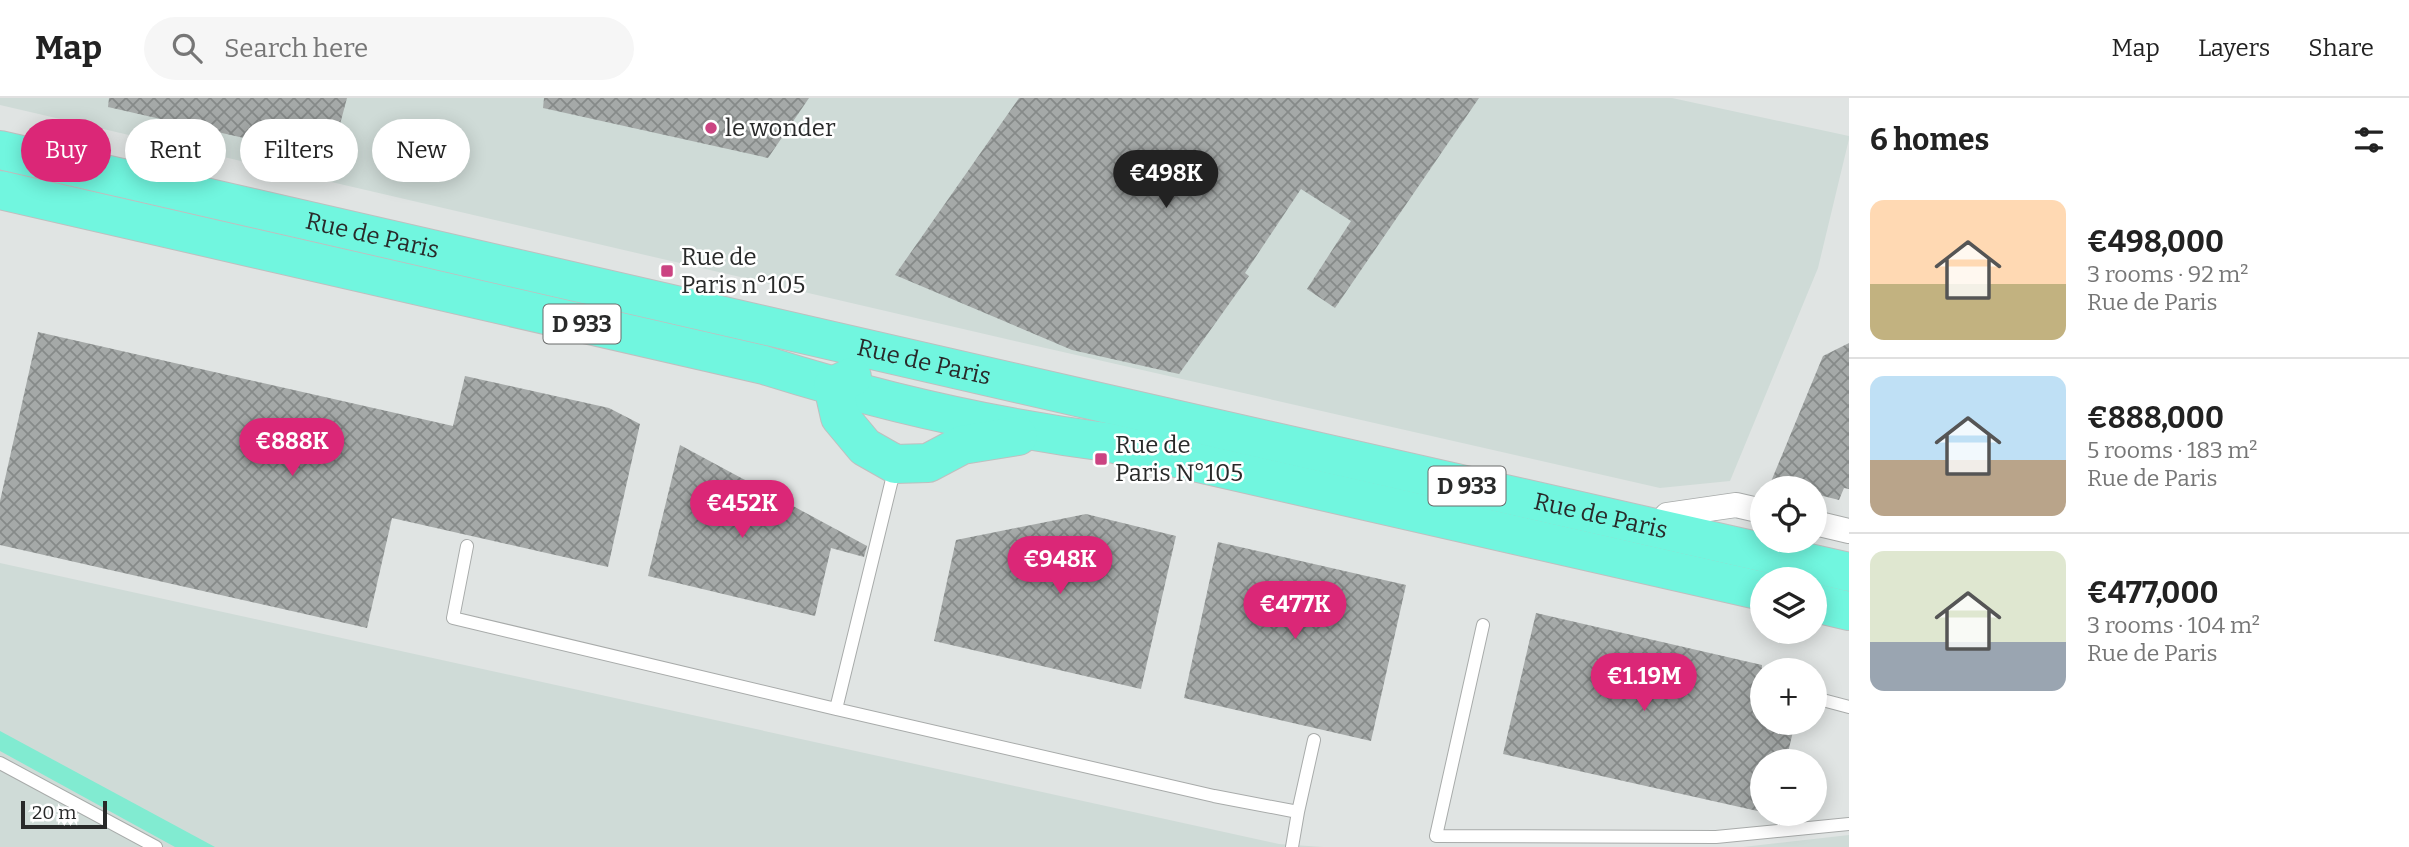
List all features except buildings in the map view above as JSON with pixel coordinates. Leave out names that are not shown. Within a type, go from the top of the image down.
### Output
[{"type":"main road","name":"Rue de Paris","points":[[0,150],[1849,572]]},
{"type":"main road","name":"Rue de Paris","points":[[0,190],[764,365],[833,386],[1038,433],[1106,442],[1750,588]]},
{"type":"main road","points":[[1038,433],[962,445],[928,463],[895,464],[865,447],[840,417],[833,386],[860,373],[994,403],[1086,400]]},
{"type":"main road","points":[[1827,606],[1849,611]]},
{"type":"street","points":[[1667,515],[1736,505],[1750,508]]},
{"type":"street","points":[[1827,526],[1849,531]]},
{"type":"lane","points":[[836,709],[895,464]]},
{"type":"lane","points":[[467,546],[453,618],[1201,793],[1298,812]]},
{"type":"lane","points":[[1483,625],[1436,836],[1716,838],[1849,824]]},
{"type":"lane","points":[[1827,701],[1849,707]]},
{"type":"lane","points":[[1292,847],[1314,740]]},
{"type":"lane","points":[[0,763],[156,847]]},
{"type":"shaded area","points":[[0,98],[1672,98],[1849,136],[1849,139],[1818,268],[1730,481],[1660,488],[331,182],[358,182],[358,119],[240,119],[240,161],[226,158],[226,119],[125,119],[125,134],[111,131],[111,119],[60,119],[0,105]]},
{"type":"shaded area","points":[[0,563],[1279,844],[1323,847],[0,847]]},
{"type":"shaded area","points":[[1849,835],[1849,847],[1743,847]]},
{"type":"green space","points":[[0,731],[215,847],[175,847],[0,751]]},
{"type":"place","name":"le wonder","points":[[711,128]]},
{"type":"place","name":"Rue de Paris n°105","points":[[667,271]]},
{"type":"place","name":"Rue de Paris N°105","points":[[1101,459]]}]
